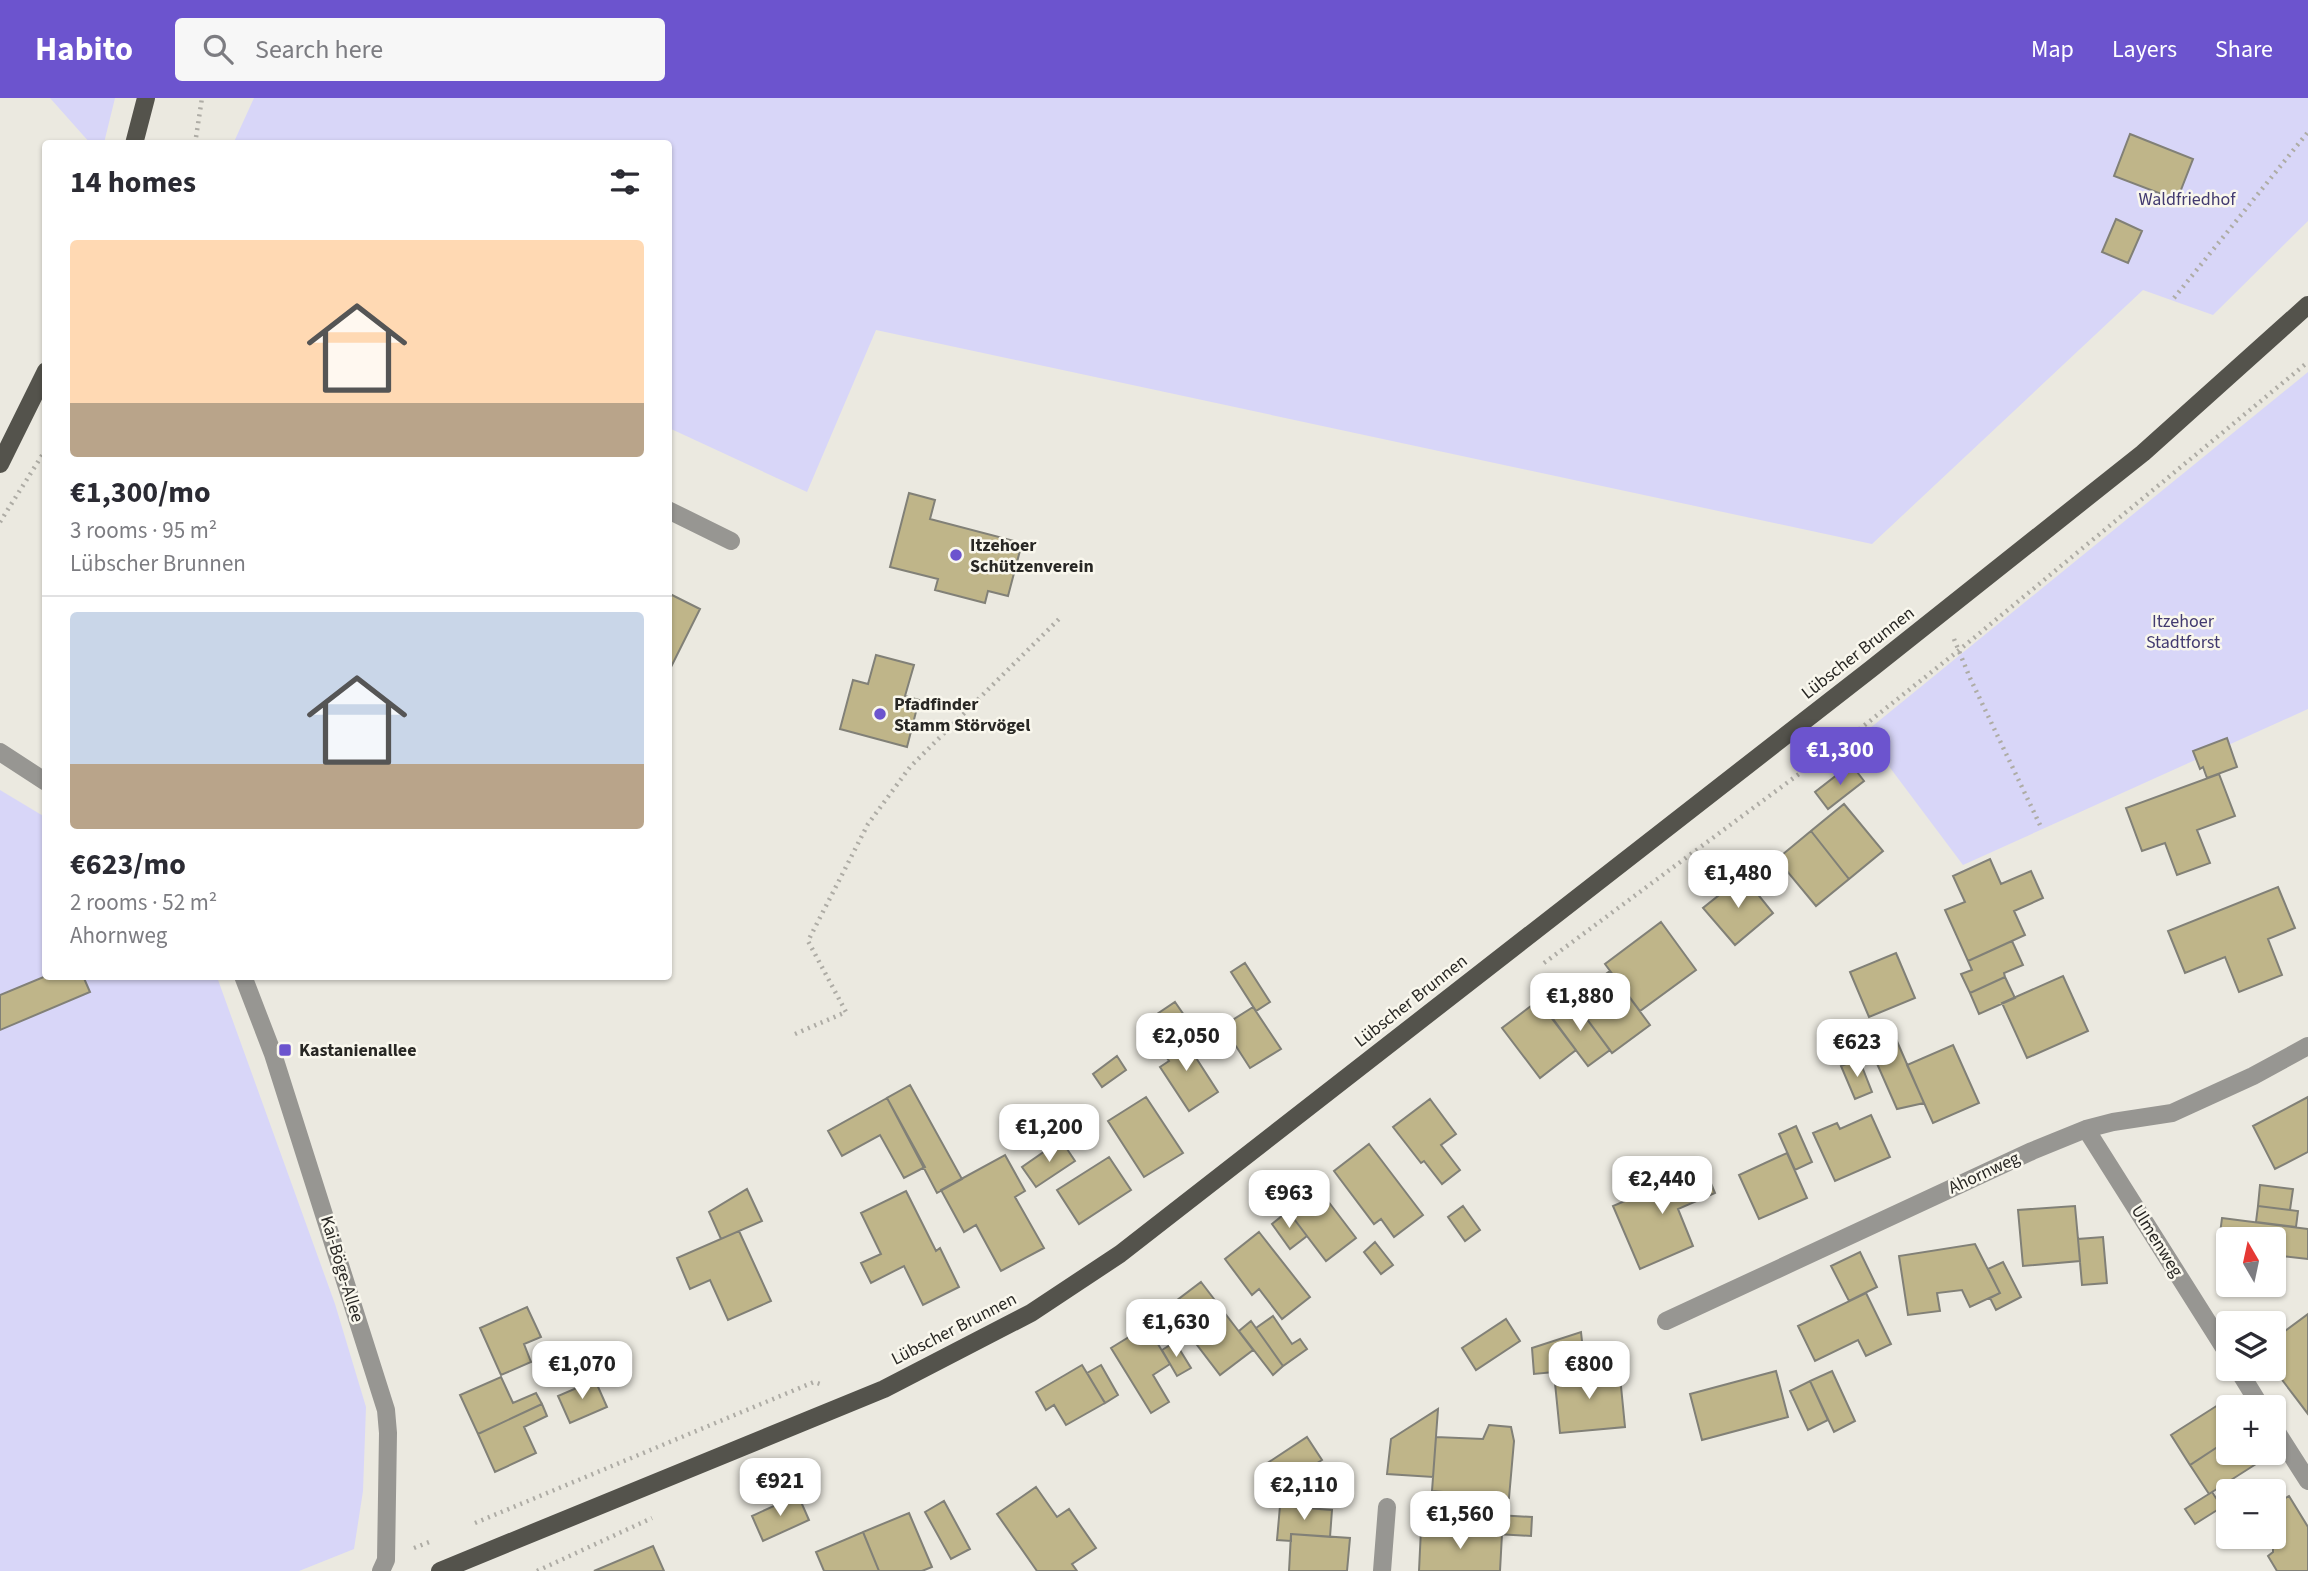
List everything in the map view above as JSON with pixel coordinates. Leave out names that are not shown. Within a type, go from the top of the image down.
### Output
[{"type":"main road","points":[[135,140],[146,98]]},
{"type":"main road","name":"Lübscher Brunnen","points":[[440,1571],[884,1389],[1031,1313],[1120,1254],[2143,453],[2308,305]]},
{"type":"main road","points":[[0,464],[42,379]]},
{"type":"street","points":[[672,512],[731,541]]},
{"type":"street","points":[[0,752],[42,779]]},
{"type":"street","name":"Kai-Böge-Allee","points":[[245,980],[273,1054],[386,1410],[388,1433],[383,1566]]},
{"type":"street","name":"Ahornweg","points":[[1666,1321],[2032,1151],[2086,1129],[2113,1122],[2172,1114],[2253,1076],[2308,1046]]},
{"type":"street","name":"Ulmenweg","points":[[2086,1129],[2216,1335]]},
{"type":"street","points":[[2286,1446],[2308,1481]]},
{"type":"street","points":[[1382,1571],[1387,1507]]},
{"type":"path","points":[[196,140],[202,98]]},
{"type":"path","points":[[2174,298],[2308,132]]},
{"type":"path","points":[[0,522],[42,455]]},
{"type":"path","points":[[1942,613],[2040,825]]},
{"type":"path","points":[[795,1034],[846,1012],[808,941],[868,824],[910,767],[1059,619]]},
{"type":"path","points":[[474,1524],[814,1382],[825,1385]]},
{"type":"path","points":[[383,1566],[436,1539]]},
{"type":"green space","points":[[50,98],[115,98],[105,140],[87,140]]},
{"type":"green space","name":"Waldfriedhof","points":[[254,98],[2308,98],[2308,221],[2213,315],[2143,290],[1872,544],[876,330],[807,492],[672,429],[672,140],[235,140]]},
{"type":"green space","name":"Itzehoer Stadtforst","points":[[2308,372],[2308,709],[1963,865],[1864,733]]},
{"type":"green space","points":[[0,790],[42,815],[42,980],[218,980],[335,1304],[366,1407],[363,1491],[354,1549],[299,1571],[0,1571]]},
{"type":"building","points":[[2130,134],[2193,159],[2177,200],[2114,176]]},
{"type":"building","points":[[2116,219],[2142,231],[2128,263],[2102,252]]},
{"type":"building","name":"Itzehoer Schützenverein","points":[[909,493],[935,500],[930,519],[1022,543],[1008,596],[988,591],[985,603],[935,590],[938,579],[890,567]]},
{"type":"building","points":[[672,595],[700,609],[672,665]]},
{"type":"building","name":"Pfadfinder Stamm Störvögel","points":[[876,655],[914,665],[905,696],[919,700],[907,747],[840,729],[853,680],[868,684]]},
{"type":"building","points":[[2227,738],[2237,767],[2207,778],[2193,751]]},
{"type":"building","points":[[1851,764],[1864,781],[1828,809],[1815,792]]},
{"type":"building","points":[[2219,774],[2235,816],[2197,830],[2210,863],[2177,875],[2165,843],[2142,851],[2126,808]]},
{"type":"building","points":[[1844,804],[1883,851],[1849,879],[1811,831]]},
{"type":"building","points":[[1811,831],[1849,879],[1816,906],[1777,859]]},
{"type":"building","points":[[1990,859],[2001,884],[2031,871],[2043,898],[2014,911],[2025,935],[1968,961],[1945,910],[1965,902],[1953,876]]},
{"type":"building","points":[[1743,876],[1773,913],[1735,945],[1703,908]]},
{"type":"building","points":[[2278,887],[2295,928],[2268,939],[2282,975],[2239,992],[2225,957],[2185,973],[2168,931]]},
{"type":"building","points":[[1661,922],[1696,970],[1640,1011],[1605,964]]},
{"type":"building","points":[[2012,941],[2023,965],[2004,973],[2005,977],[1970,993],[1961,974],[1972,970],[1968,961]]},
{"type":"building","points":[[1896,953],[1915,998],[1869,1017],[1850,972]]},
{"type":"building","points":[[1245,963],[1270,1002],[1256,1011],[1231,972]]},
{"type":"building","points":[[1610,971],[1650,1025],[1612,1053],[1572,999]]},
{"type":"building","points":[[2063,976],[2088,1031],[2027,1058],[2002,1003]]},
{"type":"building","points":[[2005,977],[2015,998],[1979,1014],[1970,993]]},
{"type":"building","points":[[42,978],[42,980],[85,980],[90,992],[0,1030],[0,995]]},
{"type":"building","points":[[1572,999],[1610,1050],[1588,1066],[1550,1016]]},
{"type":"building","points":[[1539,1000],[1576,1050],[1540,1078],[1502,1028]]},
{"type":"building","points":[[1175,1002],[1193,1028],[1182,1036],[1180,1033],[1172,1037],[1157,1014]]},
{"type":"building","points":[[1253,1007],[1281,1049],[1250,1068],[1223,1026]]},
{"type":"building","points":[[1180,1033],[1218,1092],[1189,1111],[1160,1067],[1169,1061],[1159,1046]]},
{"type":"building","points":[[1896,1039],[1924,1103],[1897,1109],[1871,1050]]},
{"type":"building","points":[[1953,1045],[1979,1103],[1933,1123],[1907,1065]]},
{"type":"building","points":[[1117,1056],[1126,1070],[1102,1087],[1093,1074]]},
{"type":"building","points":[[1859,1059],[1872,1092],[1855,1099],[1841,1066]]},
{"type":"building","points":[[910,1085],[962,1179],[937,1193],[887,1098]]},
{"type":"building","points":[[1146,1097],[1183,1153],[1144,1177],[1108,1121]]},
{"type":"building","points":[[2308,1097],[2308,1152],[2275,1169],[2253,1126]]},
{"type":"building","points":[[887,1098],[925,1167],[904,1178],[880,1135],[842,1156],[828,1131]]},
{"type":"building","points":[[1430,1099],[1456,1134],[1441,1145],[1460,1170],[1442,1184],[1424,1161],[1421,1163],[1393,1127]]},
{"type":"building","points":[[1871,1115],[1890,1157],[1835,1181],[1813,1133],[1837,1123],[1840,1129]]},
{"type":"building","points":[[1796,1126],[1812,1162],[1795,1170],[1779,1134]]},
{"type":"building","points":[[1061,1140],[1075,1161],[1036,1187],[1022,1167]]},
{"type":"building","points":[[1369,1144],[1423,1215],[1394,1237],[1381,1219],[1374,1224],[1334,1171]]},
{"type":"building","points":[[1787,1153],[1807,1198],[1759,1219],[1739,1175]]},
{"type":"building","points":[[1005,1155],[1025,1191],[1015,1197],[1044,1248],[1001,1271],[976,1225],[964,1232],[941,1190]]},
{"type":"building","points":[[1109,1157],[1131,1190],[1079,1224],[1057,1190]]},
{"type":"building","points":[[1702,1162],[1715,1193],[1678,1209],[1693,1246],[1640,1269],[1613,1206],[1686,1175],[1684,1169]]},
{"type":"building","points":[[2260,1185],[2293,1189],[2290,1210],[2258,1206]]},
{"type":"building","points":[[1318,1188],[1356,1238],[1326,1261],[1288,1211]]},
{"type":"building","points":[[747,1189],[762,1221],[721,1239],[709,1212]]},
{"type":"building","points":[[906,1191],[936,1251],[940,1248],[959,1287],[923,1305],[904,1266],[871,1283],[861,1263],[881,1254],[861,1213]]},
{"type":"building","points":[[1463,1206],[1480,1230],[1465,1241],[1448,1217]]},
{"type":"building","points":[[2075,1206],[2080,1261],[2023,1266],[2018,1210]]},
{"type":"building","points":[[2258,1206],[2298,1211],[2296,1227],[2256,1222]]},
{"type":"building","points":[[1288,1211],[1307,1236],[1290,1249],[1272,1224]]},
{"type":"building","points":[[2222,1218],[2308,1229],[2308,1259],[2286,1256],[2286,1227],[2221,1227]]},
{"type":"building","points":[[739,1231],[771,1301],[728,1320],[710,1280],[690,1289],[677,1258]]},
{"type":"building","points":[[1259,1232],[1310,1297],[1282,1319],[1259,1289],[1252,1295],[1225,1259]]},
{"type":"building","points":[[2103,1237],[2107,1283],[2082,1285],[2078,1239]]},
{"type":"building","points":[[1375,1242],[1393,1265],[1381,1274],[1364,1252]]},
{"type":"building","points":[[1975,1244],[2000,1293],[1970,1307],[1962,1290],[1937,1293],[1940,1311],[1908,1315],[1899,1256]]},
{"type":"building","points":[[1860,1252],[1877,1287],[1849,1301],[1831,1266]]},
{"type":"building","points":[[2003,1262],[2021,1297],[1996,1310],[1990,1298],[2000,1293],[1988,1269]]},
{"type":"building","points":[[1201,1282],[1253,1350],[1220,1375],[1168,1307]]},
{"type":"building","points":[[1866,1293],[1891,1344],[1866,1356],[1858,1340],[1815,1361],[1798,1326]]},
{"type":"building","points":[[527,1307],[541,1337],[524,1344],[531,1362],[501,1375],[480,1328]]},
{"type":"building","points":[[2308,1314],[2308,1414],[2283,1381],[2286,1381],[2286,1330]]},
{"type":"building","points":[[1273,1316],[1292,1344],[1300,1339],[1307,1349],[1283,1366],[1256,1328]]},
{"type":"building","points":[[1506,1319],[1520,1341],[1476,1370],[1462,1348]]},
{"type":"building","points":[[1251,1321],[1283,1366],[1273,1375],[1239,1331]]},
{"type":"building","points":[[1147,1326],[1170,1364],[1153,1375],[1169,1402],[1151,1413],[1111,1348]]},
{"type":"building","points":[[1581,1332],[1585,1369],[1534,1374],[1532,1348]]},
{"type":"building","points":[[1175,1342],[1191,1368],[1177,1376],[1162,1350]]},
{"type":"building","points":[[1082,1365],[1105,1403],[1066,1425],[1054,1405],[1046,1410],[1036,1392]]},
{"type":"building","points":[[1101,1365],[1118,1395],[1105,1403],[1087,1373]]},
{"type":"building","points":[[1603,1367],[1604,1378],[1620,1376],[1625,1427],[1560,1433],[1554,1373]]},
{"type":"building","points":[[1776,1371],[1788,1417],[1702,1440],[1690,1394]]},
{"type":"building","points":[[1832,1371],[1855,1421],[1834,1432],[1810,1381]]},
{"type":"building","points":[[501,1377],[513,1403],[536,1393],[542,1404],[478,1434],[460,1395]]},
{"type":"building","points":[[595,1380],[607,1407],[570,1423],[558,1396]]},
{"type":"building","points":[[1810,1381],[1828,1420],[1808,1430],[1790,1391]]},
{"type":"building","points":[[542,1404],[547,1416],[524,1427],[536,1453],[495,1472],[478,1434]]},
{"type":"building","points":[[2216,1406],[2216,1448],[2190,1465],[2171,1435]]},
{"type":"building","points":[[1438,1409],[1433,1477],[1387,1474],[1391,1439]]},
{"type":"building","points":[[1489,1425],[1511,1427],[1514,1441],[1509,1498],[1432,1491],[1436,1437],[1483,1439]]},
{"type":"building","points":[[1307,1437],[1322,1460],[1280,1486],[1266,1464]]},
{"type":"building","points":[[2216,1448],[2216,1465],[2254,1465],[2233,1479],[2216,1479],[2216,1490],[2209,1494],[2190,1465]]},
{"type":"building","points":[[1036,1487],[1057,1517],[1069,1509],[1096,1548],[1072,1564],[1077,1571],[1037,1571],[997,1514]]},
{"type":"building","points":[[2212,1492],[2216,1498],[2216,1511],[2195,1524],[2185,1509]]},
{"type":"building","points":[[798,1495],[809,1520],[763,1541],[752,1516]]},
{"type":"building","points":[[2289,1496],[2308,1527],[2308,1571],[2277,1571],[2268,1556],[2273,1549],[2286,1549],[2286,1498]]},
{"type":"building","points":[[944,1501],[970,1549],[951,1559],[925,1512]]},
{"type":"building","points":[[1280,1506],[1332,1510],[1330,1537],[1291,1534],[1291,1541],[1277,1540]]},
{"type":"building","points":[[909,1513],[932,1567],[922,1571],[879,1571],[863,1532]]},
{"type":"building","points":[[1481,1514],[1532,1517],[1531,1536],[1480,1533]]},
{"type":"building","points":[[1421,1529],[1502,1534],[1500,1571],[1419,1571]]},
{"type":"building","points":[[863,1532],[879,1571],[824,1571],[816,1552]]},
{"type":"building","points":[[1291,1534],[1350,1538],[1347,1571],[1289,1571]]},
{"type":"building","points":[[653,1546],[664,1571],[594,1571]]},
{"type":"place","name":"Itzehoer Schützenverein","points":[[956,555]]},
{"type":"place","name":"Pfadfinder Stamm Störvögel","points":[[880,714]]},
{"type":"place","name":"Kastanienallee","points":[[285,1050]]}]
